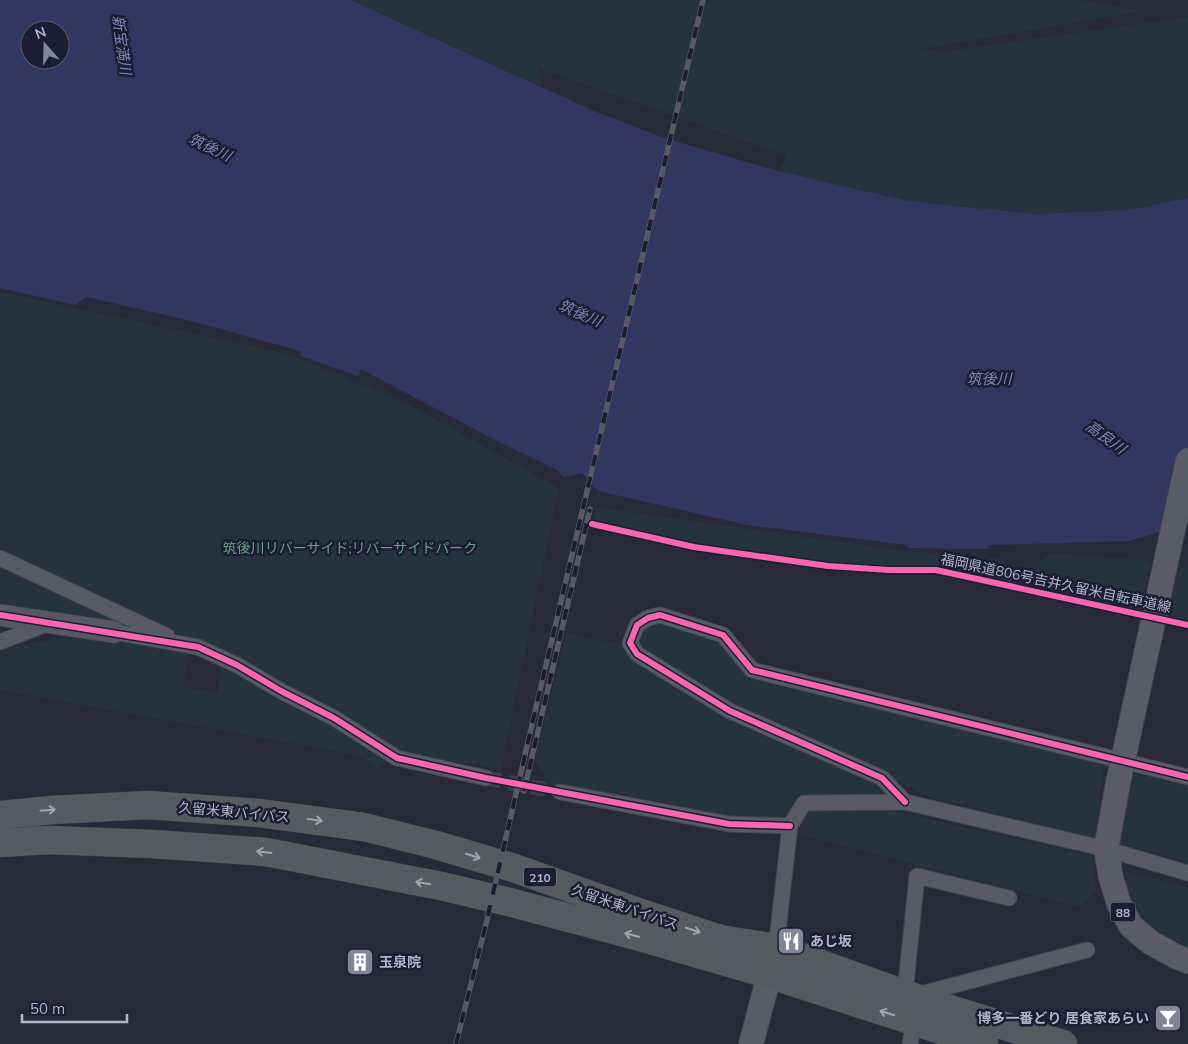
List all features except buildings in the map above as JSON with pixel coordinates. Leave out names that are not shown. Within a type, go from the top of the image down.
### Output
[{"type":"highway","name":"久留米東バイパス","points":[[0,815],[148,805],[259,813],[364,827],[436,845],[514,868],[720,939],[776,948],[894,990],[1063,1044]]},
{"type":"highway","name":"久留米東バイパス","points":[[0,843],[49,840],[152,844],[266,852],[440,886],[633,935],[768,974],[912,1033],[984,1044]]},
{"type":"main road","name":"88","points":[[1188,460],[1107,840],[1111,878],[1119,904],[1131,926],[1150,942],[1188,961]]},
{"type":"main road","points":[[751,1044],[776,948]]},
{"type":"street","points":[[0,558],[187,645]]},
{"type":"street","points":[[0,614],[198,647],[237,665],[281,691],[334,718],[397,758],[486,778]]},
{"type":"street","points":[[905,802],[882,778],[730,711],[636,654],[630,642],[637,624],[660,614],[723,635],[752,670],[1188,777]]},
{"type":"street","points":[[0,642],[49,623]]},
{"type":"street","points":[[560,792],[729,824],[790,826]]},
{"type":"street","points":[[776,948],[790,826],[804,803],[905,802],[1107,840],[1188,874]]},
{"type":"street","points":[[1009,898],[917,876],[894,990],[915,996],[1087,950]]},
{"type":"green space","points":[[351,0],[1080,0],[1144,11],[921,49],[941,52],[1188,17],[1188,198],[1130,210],[1034,214],[908,201],[778,171],[787,156],[538,68],[543,87]]},
{"type":"green space","name":"筑後川リバーサイド;リバーサイドパーク","points":[[0,292],[289,354],[410,405],[559,488],[501,769],[400,753],[201,642],[0,609]]},
{"type":"green space","points":[[596,507],[905,551],[1001,559],[1019,584],[935,568],[842,564],[714,547],[593,520]]},
{"type":"green space","points":[[1053,553],[1151,561],[1141,612],[1035,589],[1040,560]]},
{"type":"green space","points":[[1180,567],[1188,568],[1188,622],[1164,616]]},
{"type":"green space","points":[[663,621],[721,641],[748,676],[1104,765],[1095,838],[930,797],[748,711],[641,651],[638,643],[646,627]]},
{"type":"green space","points":[[566,633],[624,645],[631,660],[717,706],[884,786],[877,794],[799,795],[782,822],[715,819],[550,784],[535,760]]},
{"type":"green space","points":[[84,637],[190,652],[183,687],[218,693],[221,662],[384,754],[386,760],[379,770],[357,755],[0,690],[0,649],[55,639]]},
{"type":"green space","points":[[1132,772],[1188,784],[1188,862],[1115,842]]},
{"type":"green space","points":[[806,807],[879,808],[1093,856],[1096,890],[1080,907],[798,834]]},
{"type":"green space","points":[[1124,871],[1188,887],[1188,947],[1150,926],[1128,895]]},
{"type":"water","points":[[0,0],[351,0],[594,111],[664,138],[778,171],[908,201],[1034,214],[1129,210],[1188,198],[1188,523],[1129,541],[990,545],[987,549],[908,548],[908,545],[747,525],[598,491],[582,473],[564,477],[557,470],[489,437],[361,369],[358,376],[301,356],[300,351],[195,322],[87,297],[75,305],[0,288]]},
{"type":"tunnel","points":[[486,778],[560,792]]},
{"type":"railway","points":[[456,1044],[485,928],[703,0]]},
{"type":"railway","points":[[524,791],[590,509]]},
{"type":"cycle path","name":"福岡県道806号吉井久留米自転車道線","points":[[592,524],[694,547],[828,566],[889,570],[936,570],[1188,625]]},
{"type":"cycle path","points":[[0,615],[198,647],[237,665],[281,691],[334,718],[397,758],[486,778],[729,824],[790,826]]},
{"type":"cycle path","points":[[905,802],[882,778],[730,711],[637,654],[630,643],[637,625],[648,618],[660,615],[723,635],[752,670],[1188,777]]},
{"type":"place","name":"あじ坂","points":[[791,941]]},
{"type":"place","name":"玉泉院","points":[[360,962]]},
{"type":"place","name":"博多一番どり 居食家あらい","points":[[1168,1018]]},
{"type":"water label","name":"新宝満川","points":[[122,45]]},
{"type":"water label","name":"筑後川","points":[[210,147]]},
{"type":"water label","name":"筑後川","points":[[580,313]]},
{"type":"water label","name":"筑後川","points":[[989,378]]},
{"type":"water label","name":"高良川","points":[[1106,437]]}]
